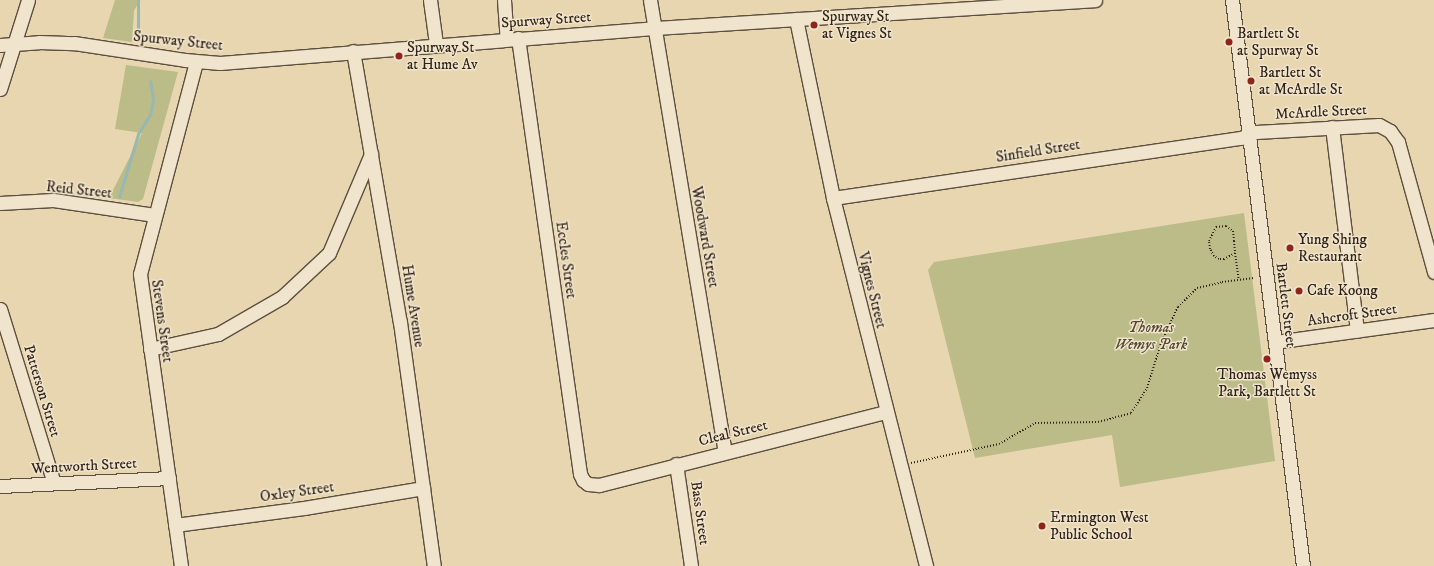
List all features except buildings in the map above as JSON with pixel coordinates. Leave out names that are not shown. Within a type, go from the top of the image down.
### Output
[{"type":"street","points":[[0,89],[28,0]]},
{"type":"street","points":[[430,0],[436,44]]},
{"type":"street","name":"Eccles Street","points":[[504,0],[513,39],[580,474],[588,484]]},
{"type":"street","name":"Woodward Street","points":[[650,0],[725,451]]},
{"type":"street","name":"Spurway Street","points":[[0,45],[57,42],[74,43],[196,62],[220,63],[436,44],[654,28],[1095,0]]},
{"type":"street","name":"Bartlett Street","points":[[1232,0],[1303,566]]},
{"type":"street","name":"Vignes Street","points":[[796,19],[832,198],[885,412],[926,566]]},
{"type":"street","name":"Hume Avenue","points":[[353,52],[379,193],[400,322],[434,566]]},
{"type":"street","name":"Stevens Street","points":[[181,566],[140,274],[196,62]]},
{"type":"street","name":"McArdle Street","points":[[1248,135],[1256,132],[1379,125],[1390,131],[1398,142],[1434,272]]},
{"type":"street","points":[[1332,127],[1357,330]]},
{"type":"street","name":"Sinfield Street","points":[[832,198],[1241,138],[1248,135]]},
{"type":"street","points":[[150,349],[218,334],[282,297],[329,253],[371,154]]},
{"type":"street","name":"Reid Street","points":[[0,203],[53,200],[155,215]]},
{"type":"street","name":"Patterson Street","points":[[0,309],[54,483]]},
{"type":"street","name":"Ashcroft Street","points":[[1275,342],[1434,320]]},
{"type":"street","name":"Cleal Street","points":[[588,484],[599,485],[725,451],[885,412]]},
{"type":"street","name":"Bass Street","points":[[676,464],[691,566]]},
{"type":"street","name":"Wentworth Street","points":[[0,486],[169,478]]},
{"type":"street","name":"Oxley Street","points":[[175,525],[304,508],[423,488]]},
{"type":"path","points":[[1235,253],[1224,259],[1219,259],[1214,256],[1210,249],[1209,241],[1216,227],[1226,226],[1233,231],[1238,280]]},
{"type":"path","points":[[899,466],[999,444],[1035,423],[1098,422],[1131,413],[1147,388],[1161,343],[1178,307],[1197,288],[1254,278]]},
{"type":"green space","points":[[115,0],[140,0],[134,11],[132,42],[103,38]]},
{"type":"green space","points":[[126,65],[178,72],[143,199],[138,202],[109,198],[142,133],[115,129]]},
{"type":"green space","name":"Thomas Wemys Park","points":[[1244,213],[1275,461],[1120,487],[1112,435],[975,458],[928,270],[934,262]]},
{"type":"waterway","points":[[138,0],[138,34]]},
{"type":"waterway","points":[[119,197],[138,134],[150,115],[153,99],[150,81]]},
{"type":"place","name":"Spurway St at Vignes St","points":[[814,25]]},
{"type":"place","name":"Bartlett St at Spurway St","points":[[1229,42]]},
{"type":"place","name":"Spurway St at Hume Av","points":[[399,56]]},
{"type":"place","name":"Bartlett St at McArdle St","points":[[1251,81]]},
{"type":"place","name":"Yung Shing Restaurant","points":[[1290,248]]},
{"type":"place","name":"Cafe Koong","points":[[1299,291]]},
{"type":"place","name":"Thomas Wemyss Park, Bartlett St","points":[[1267,359]]},
{"type":"place","name":"Ermington West Public School","points":[[1042,526]]}]
